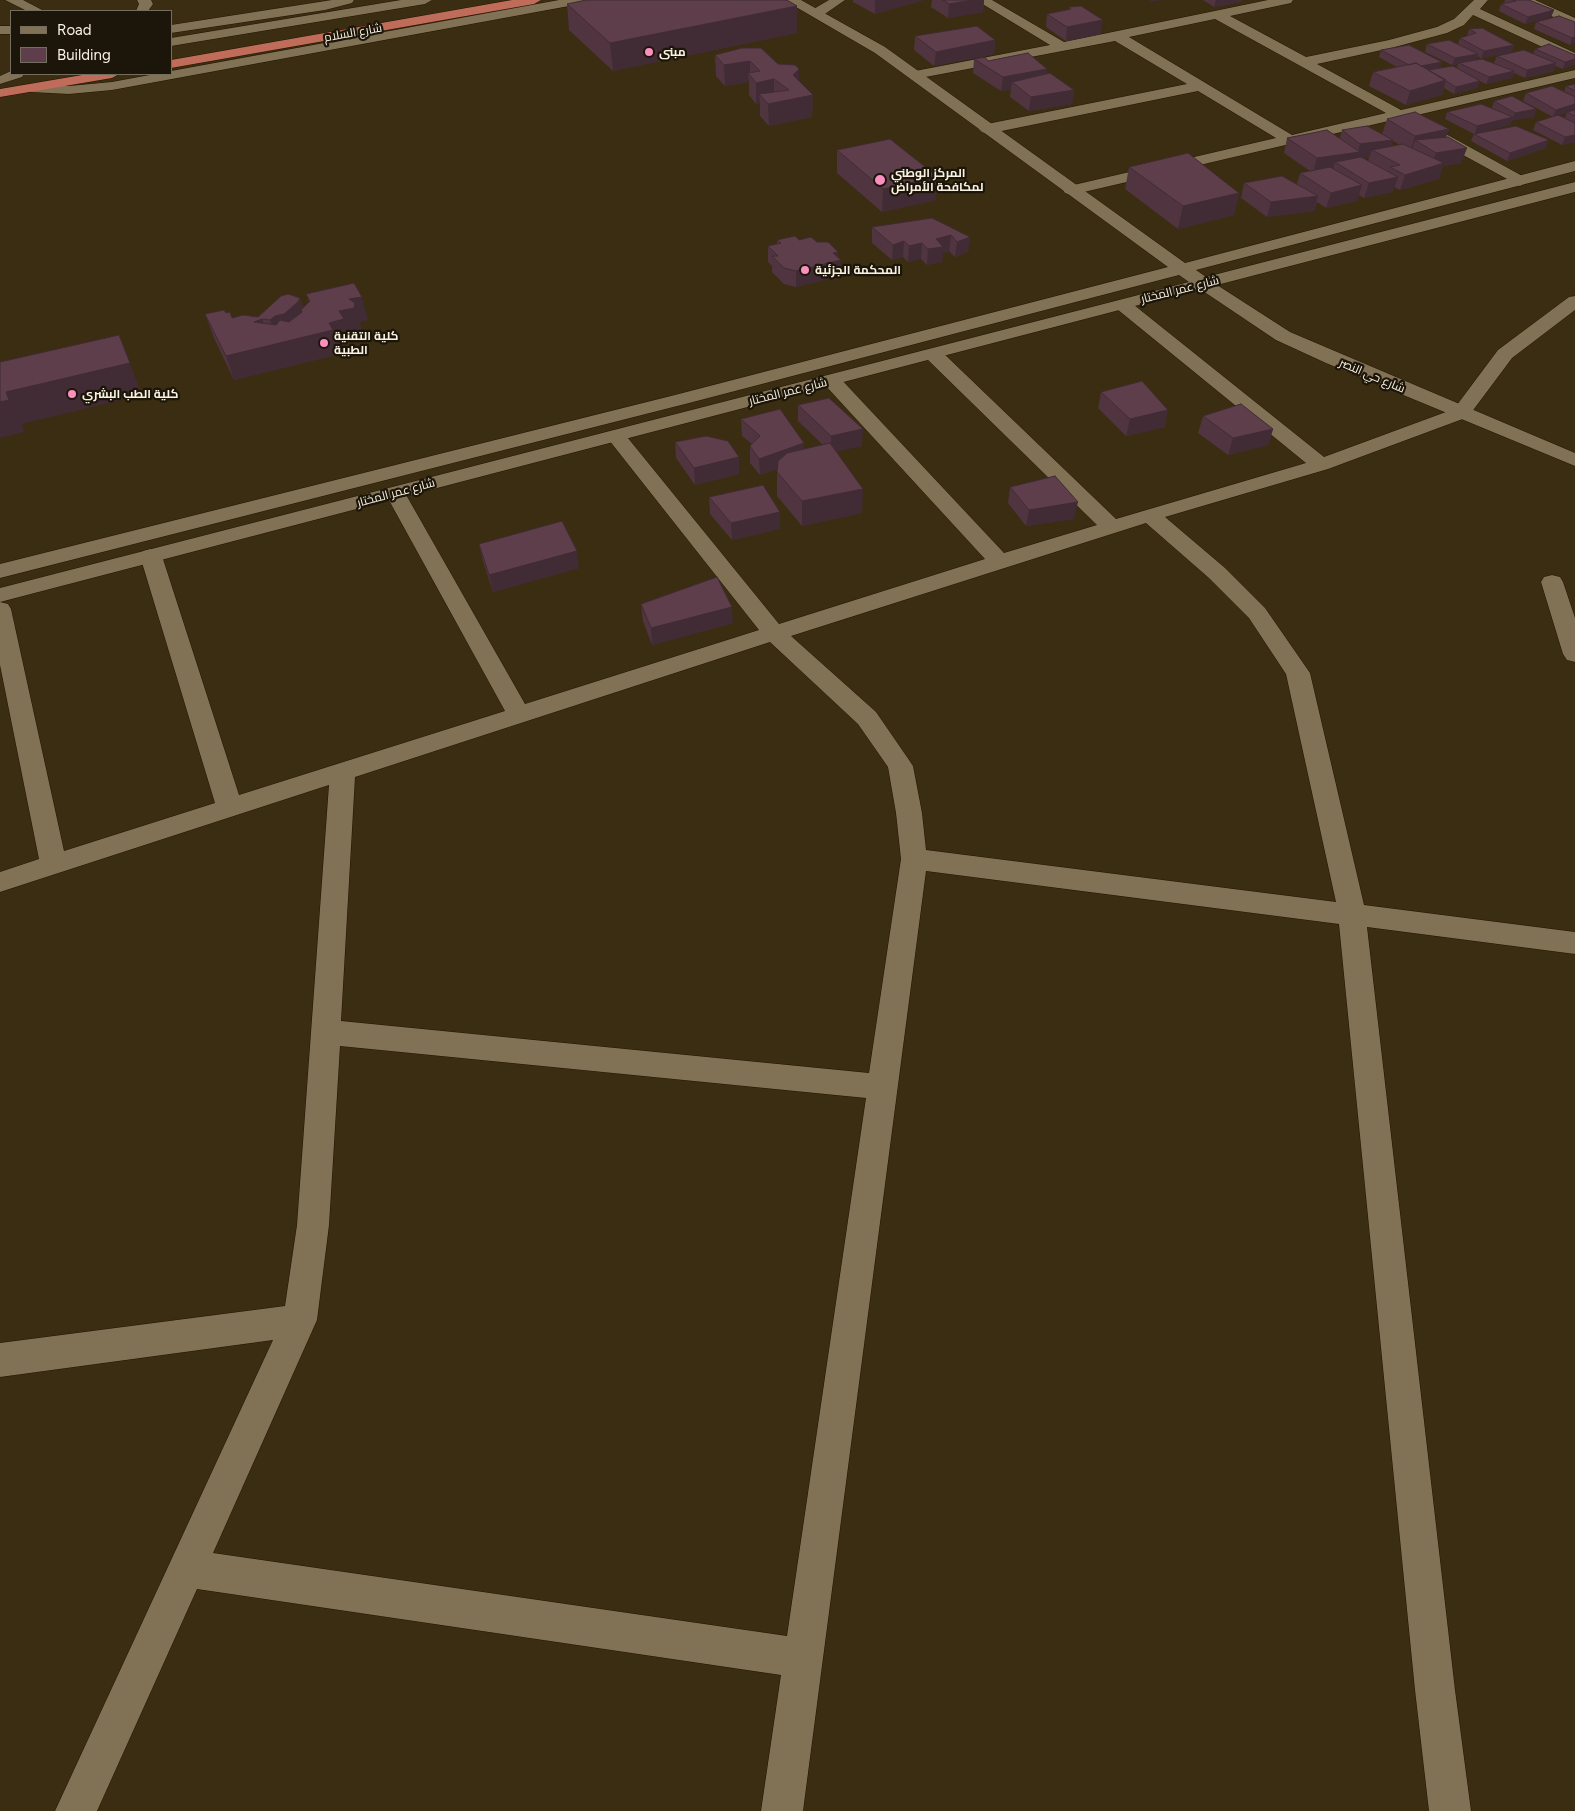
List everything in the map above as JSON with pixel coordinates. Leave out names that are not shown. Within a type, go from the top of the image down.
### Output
[{"type":"highway","name":"شارع السلام","points":[[172,52],[473,0]]},
{"type":"highway","name":"شارع السلام","points":[[172,64],[441,18],[534,0]]},
{"type":"highway","points":[[1,84],[36,75]]},
{"type":"highway","points":[[1,84],[31,88],[106,75]]},
{"type":"street","points":[[12,0],[35,10]]},
{"type":"street","points":[[172,29],[347,0]]},
{"type":"street","points":[[172,42],[425,0]]},
{"type":"street","points":[[172,75],[580,0]]},
{"type":"street","name":"شارع حي النصر","points":[[791,0],[846,29],[915,75],[1071,190],[1204,284],[1283,336],[1332,359],[1575,460]]},
{"type":"street","points":[[816,13],[838,0]]},
{"type":"street","points":[[983,0],[1063,47]]},
{"type":"street","points":[[915,75],[1118,36],[1286,0]]},
{"type":"street","points":[[1524,0],[1575,23]]},
{"type":"street","points":[[259,3],[292,10]]},
{"type":"street","points":[[1304,62],[1391,44],[1442,30],[1459,22],[1477,5],[1575,58]]},
{"type":"street","points":[[1218,15],[1520,181]]},
{"type":"street","points":[[1118,36],[1290,140]]},
{"type":"street","points":[[1071,190],[1575,74]]},
{"type":"street","points":[[1,84],[14,75]]},
{"type":"street","points":[[31,88],[69,90],[112,86],[172,75]]},
{"type":"street","points":[[986,129],[1200,86]]},
{"type":"street","name":"شارع عمر المختار","points":[[0,571],[682,398],[1180,267],[1392,215],[1575,166]]},
{"type":"street","name":"شارع عمر المختار","points":[[0,595],[1575,187]]},
{"type":"street","points":[[1392,215],[1414,229]]},
{"type":"street","points":[[0,882],[774,633],[1150,515],[1321,465],[1461,413],[1505,354],[1575,301]]},
{"type":"street","points":[[1123,305],[1321,465]]},
{"type":"street","points":[[933,354],[1112,527]]},
{"type":"street","points":[[832,381],[1000,562]]},
{"type":"street","points":[[682,398],[695,416]]},
{"type":"street","points":[[616,436],[774,633],[867,718],[900,766],[909,813],[914,859],[782,1811]]},
{"type":"street","points":[[395,493],[519,715]]},
{"type":"street","points":[[1150,515],[1217,573],[1257,612],[1298,673],[1352,914],[1434,1680],[1450,1811]]},
{"type":"street","points":[[151,556],[230,808]]},
{"type":"street","points":[[1552,582],[1575,654]]},
{"type":"street","points":[[0,609],[54,865]]},
{"type":"street","points":[[76,1811],[300,1320],[313,1225],[343,772]]},
{"type":"street","points":[[914,859],[1575,943]]},
{"type":"street","points":[[326,1032],[883,1087]]},
{"type":"street","points":[[0,1360],[300,1320]]},
{"type":"street","points":[[187,1568],[803,1658]]},
{"type":"building","points":[[586,0],[787,0],[797,6],[610,43],[567,4]]},
{"type":"building","points":[[943,0],[973,0],[949,4]]},
{"type":"building","points":[[1513,0],[1529,0],[1554,10],[1528,17],[1501,4],[1516,1]]},
{"type":"building","points":[[1081,6],[1103,20],[1067,27],[1047,14],[1071,9],[1069,7]]},
{"type":"building","points":[[1559,16],[1575,22],[1575,37],[1572,38],[1536,22]]},
{"type":"building","points":[[977,26],[995,40],[936,52],[915,36]]},
{"type":"building","points":[[1482,28],[1514,45],[1484,51],[1460,38],[1476,33],[1469,29]]},
{"type":"building","points":[[1449,40],[1478,54],[1455,58],[1427,44]]},
{"type":"building","points":[[1549,44],[1575,55],[1575,59],[1565,62],[1535,49]]},
{"type":"building","points":[[1409,45],[1442,62],[1421,66],[1416,63],[1409,65],[1381,50]]},
{"type":"building","points":[[742,48],[761,48],[778,64],[795,65],[799,69],[793,75],[813,95],[768,104],[759,94],[789,90],[774,79],[756,83],[748,73],[760,71],[750,61],[724,65],[715,55]]},
{"type":"building","points":[[1524,50],[1556,63],[1527,70],[1497,56]]},
{"type":"building","points":[[1028,53],[1047,69],[1003,77],[974,59],[985,57],[988,61]]},
{"type":"building","points":[[1482,59],[1514,71],[1489,77],[1459,63]]},
{"type":"building","points":[[1416,63],[1446,80],[1410,91],[1373,72]]},
{"type":"building","points":[[1453,66],[1480,81],[1456,87],[1428,70]]},
{"type":"building","points":[[1050,73],[1074,90],[1031,97],[1012,82]]},
{"type":"building","points":[[1575,84],[1575,91],[1566,86]]},
{"type":"building","points":[[1552,86],[1575,97],[1575,104],[1556,110],[1526,93]]},
{"type":"building","points":[[1512,96],[1536,109],[1515,113],[1494,101]]},
{"type":"building","points":[[1481,104],[1513,117],[1477,126],[1447,112]]},
{"type":"building","points":[[1575,110],[1575,116],[1567,112]]},
{"type":"building","points":[[1415,112],[1449,129],[1415,136],[1387,119]]},
{"type":"building","points":[[1558,115],[1575,123],[1575,135],[1565,137],[1536,122]]},
{"type":"building","points":[[1367,126],[1393,140],[1360,144],[1342,130]]},
{"type":"building","points":[[1516,126],[1549,140],[1510,153],[1474,134]]},
{"type":"building","points":[[1327,130],[1360,152],[1317,158],[1287,138]]},
{"type":"building","points":[[1448,137],[1467,148],[1436,153],[1415,140]]},
{"type":"building","points":[[890,139],[938,177],[883,189],[837,150]]},
{"type":"building","points":[[1403,144],[1444,163],[1405,175],[1390,167],[1400,165],[1372,150]]},
{"type":"building","points":[[1188,153],[1239,193],[1183,206],[1129,167]]},
{"type":"building","points":[[1361,157],[1398,177],[1369,183],[1335,162]]},
{"type":"building","points":[[1330,167],[1362,185],[1331,193],[1300,173]]},
{"type":"building","points":[[1282,176],[1318,196],[1271,202],[1244,183]]},
{"type":"building","points":[[932,218],[970,237],[957,242],[951,235],[936,239],[943,247],[928,249],[922,243],[909,246],[904,241],[893,245],[872,227]]},
{"type":"building","points":[[795,236],[799,240],[811,237],[817,242],[828,242],[838,252],[833,253],[841,260],[796,271],[784,268],[772,256],[778,256],[768,246],[781,243],[777,240]]},
{"type":"building","points":[[354,283],[362,297],[349,299],[355,303],[354,308],[339,311],[344,319],[329,323],[333,330],[226,356],[205,314],[224,310],[226,313],[230,312],[232,318],[243,315],[258,317],[281,296],[288,294],[300,298],[284,314],[275,316],[270,320],[262,319],[254,322],[276,325],[280,320],[289,322],[302,312],[301,310],[310,301],[306,294]]},
{"type":"building","points":[[119,335],[130,363],[6,392],[9,400],[0,402],[0,362]]},
{"type":"building","points":[[1142,381],[1168,410],[1130,419],[1101,392]]},
{"type":"building","points":[[829,398],[863,429],[831,436],[798,405]]},
{"type":"building","points":[[1241,404],[1273,429],[1233,438],[1203,416]]},
{"type":"building","points":[[780,409],[804,443],[759,459],[750,446],[760,436],[741,419]]},
{"type":"building","points":[[706,436],[728,441],[739,457],[694,468],[675,442]]},
{"type":"building","points":[[830,443],[863,489],[802,501],[777,472],[778,461],[787,453]]},
{"type":"building","points":[[1055,476],[1078,502],[1029,510],[1010,487]]},
{"type":"building","points":[[763,485],[780,512],[731,523],[709,497]]},
{"type":"building","points":[[562,521],[577,551],[489,575],[479,544]]},
{"type":"building","points":[[717,577],[732,607],[651,628],[641,604]]},
{"type":"place","name":"مبنى","points":[[649,52]]},
{"type":"place","name":"المركز الوطني لمكافحة الأمراض","points":[[880,180]]},
{"type":"place","name":"المحكمة الجزئية","points":[[805,270]]},
{"type":"place","name":"كلية التقنية الطبية","points":[[324,343]]},
{"type":"place","name":"كلية الطب البشري","points":[[72,394]]}]
